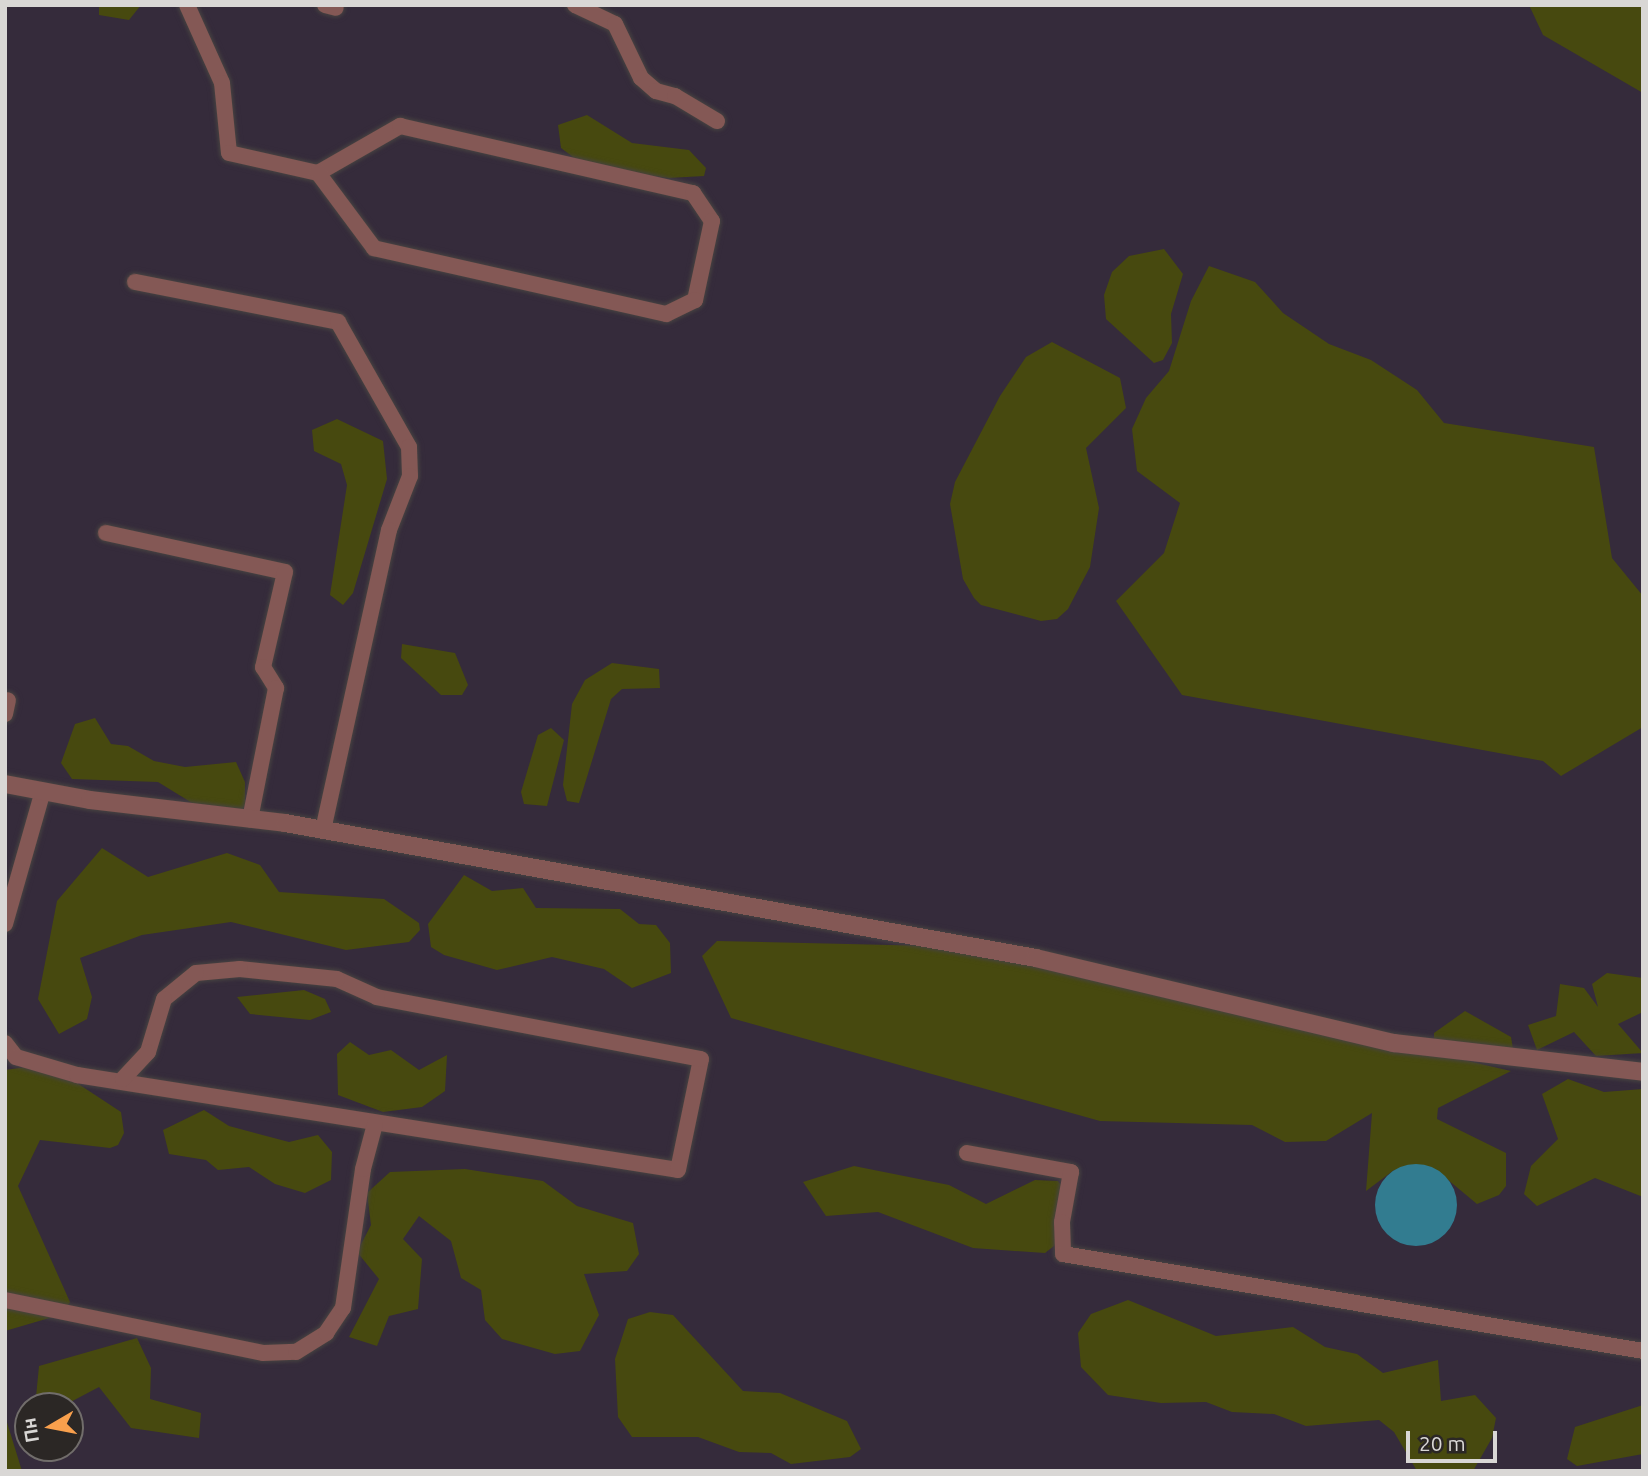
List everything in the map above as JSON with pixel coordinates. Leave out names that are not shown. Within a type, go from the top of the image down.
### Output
[{"type":"street","points":[[5,784],[323,830],[1036,958],[1286,1021],[1394,1043],[1643,1072]]},
{"type":"lane","points":[[187,5],[222,83],[229,153],[318,173],[374,248],[666,314],[695,300],[712,221],[693,193],[400,125],[318,173]]},
{"type":"lane","points":[[575,5],[615,24],[641,78],[656,91],[675,96],[717,121]]},
{"type":"lane","points":[[135,282],[338,322],[409,447],[410,476],[389,530],[323,830]]},
{"type":"lane","points":[[106,533],[285,572],[263,667],[276,688],[250,818]]},
{"type":"lane","points":[[5,925],[43,791]]},
{"type":"lane","points":[[5,1043],[16,1058],[78,1075],[123,1079],[375,1124],[678,1170],[701,1059],[377,997],[337,979],[240,969],[196,973],[164,999],[148,1052],[123,1079]]},
{"type":"lane","points":[[5,1300],[263,1353],[296,1352],[326,1333],[343,1308],[363,1169],[375,1124]]},
{"type":"lane","points":[[967,1153],[1071,1172],[1062,1222],[1063,1254],[1643,1351]]},
{"type":"shaded area","points":[[5,5],[1643,5],[1643,1471],[5,1471]]},
{"type":"shaded area","points":[[99,5],[141,5],[129,20],[99,15]]},
{"type":"shaded area","points":[[1529,5],[1643,5],[1643,93],[1543,35]]},
{"type":"shaded area","points":[[587,115],[632,143],[689,150],[706,168],[704,176],[669,178],[602,169],[573,157],[561,148],[558,125]]},
{"type":"shaded area","points":[[1164,249],[1183,274],[1171,314],[1172,343],[1163,360],[1154,363],[1106,319],[1104,295],[1112,272],[1129,256]]},
{"type":"shaded area","points":[[1209,266],[1255,282],[1283,313],[1329,344],[1371,360],[1417,390],[1444,423],[1594,447],[1612,558],[1643,596],[1643,727],[1561,776],[1543,761],[1182,695],[1116,601],[1164,553],[1180,503],[1137,471],[1132,429],[1146,398],[1169,371],[1191,301]]},
{"type":"shaded area","points":[[1052,342],[1120,378],[1126,408],[1086,448],[1099,508],[1090,567],[1068,609],[1057,619],[1041,621],[981,605],[974,598],[963,579],[950,504],[955,482],[1000,396],[1026,357]]},
{"type":"shaded area","points":[[337,419],[383,441],[387,479],[353,593],[343,605],[330,595],[347,485],[341,464],[314,451],[312,430]]},
{"type":"shaded area","points":[[402,644],[455,653],[468,685],[462,695],[441,695],[401,658]]},
{"type":"shaded area","points":[[612,663],[659,669],[660,688],[622,689],[611,699],[579,803],[567,801],[563,785],[572,704],[585,680]]},
{"type":"shaded area","points":[[95,718],[111,744],[128,746],[154,761],[185,767],[236,762],[245,782],[245,805],[241,811],[197,806],[158,782],[72,779],[61,763],[75,724]]},
{"type":"shaded area","points":[[551,728],[564,740],[547,806],[524,804],[521,792],[538,735]]},
{"type":"shaded area","points":[[102,848],[148,877],[227,853],[260,865],[279,892],[384,899],[419,923],[420,930],[409,942],[346,950],[231,922],[142,935],[80,958],[92,997],[87,1019],[59,1034],[38,999],[57,901]]},
{"type":"shaded area","points":[[464,875],[492,891],[523,888],[536,908],[620,909],[639,924],[656,925],[670,943],[671,973],[632,988],[604,969],[552,957],[497,970],[444,955],[431,947],[428,924]]},
{"type":"shaded area","points":[[717,941],[977,947],[1511,1071],[1438,1108],[1437,1119],[1506,1153],[1506,1186],[1499,1195],[1477,1204],[1435,1169],[1394,1170],[1366,1191],[1372,1113],[1326,1141],[1285,1142],[1252,1125],[1100,1121],[731,1018],[702,956]]},
{"type":"shaded area","points":[[1607,973],[1643,978],[1643,1012],[1618,1024],[1643,1053],[1596,1056],[1574,1032],[1537,1050],[1528,1025],[1556,1016],[1560,984],[1584,988],[1598,1007],[1592,984]]},
{"type":"shaded area","points":[[304,990],[325,999],[331,1012],[310,1020],[250,1014],[237,997]]},
{"type":"shaded area","points":[[1465,1011],[1511,1037],[1514,1055],[1498,1064],[1434,1040],[1434,1033]]},
{"type":"shaded area","points":[[350,1042],[369,1055],[391,1050],[419,1070],[447,1055],[445,1091],[422,1107],[383,1112],[338,1095],[337,1054]]},
{"type":"shaded area","points":[[48,1064],[121,1112],[124,1133],[118,1145],[110,1148],[40,1140],[18,1186],[70,1302],[63,1314],[5,1331],[5,1070]]},
{"type":"shaded area","points":[[1568,1079],[1604,1092],[1643,1089],[1643,1197],[1595,1178],[1537,1206],[1524,1194],[1531,1166],[1558,1139],[1542,1094]]},
{"type":"shaded area","points":[[204,1110],[229,1126],[289,1142],[318,1135],[332,1152],[331,1180],[305,1193],[275,1184],[249,1167],[218,1170],[206,1160],[169,1154],[163,1130]]},
{"type":"shaded area","points":[[854,1166],[949,1185],[986,1204],[1035,1180],[1058,1181],[1064,1189],[1069,1220],[1054,1246],[1045,1253],[973,1248],[878,1212],[826,1216],[803,1182]]},
{"type":"shaded area","points":[[465,1169],[543,1181],[577,1206],[633,1223],[639,1254],[627,1271],[584,1274],[599,1315],[580,1351],[555,1354],[502,1339],[485,1320],[481,1290],[461,1278],[451,1241],[419,1216],[403,1239],[422,1259],[418,1309],[389,1316],[377,1346],[349,1337],[379,1279],[357,1252],[371,1225],[367,1193],[390,1172]]},
{"type":"shaded area","points":[[1128,1300],[1216,1336],[1293,1327],[1325,1347],[1357,1354],[1383,1373],[1438,1360],[1441,1401],[1475,1395],[1496,1418],[1492,1438],[1473,1471],[1417,1471],[1394,1432],[1379,1420],[1306,1426],[1274,1414],[1232,1412],[1206,1402],[1161,1403],[1108,1395],[1081,1367],[1078,1333],[1091,1314]]},
{"type":"shaded area","points":[[650,1312],[673,1315],[743,1391],[780,1393],[847,1421],[861,1449],[850,1457],[791,1464],[771,1453],[739,1452],[698,1437],[632,1437],[618,1417],[615,1359],[628,1319]]},
{"type":"shaded area","points":[[137,1338],[151,1368],[150,1399],[201,1413],[199,1438],[131,1428],[99,1387],[84,1395],[84,1392],[36,1392],[39,1366]]},
{"type":"shaded area","points":[[1643,1405],[1643,1454],[1577,1466],[1567,1459],[1575,1427]]},
{"type":"shaded area","points":[[5,1416],[14,1445],[14,1462],[19,1462],[22,1471],[5,1471]]},
{"type":"water","points":[[1416,1164],[1432,1167],[1445,1176],[1454,1189],[1457,1205],[1454,1221],[1445,1234],[1432,1243],[1416,1246],[1400,1243],[1387,1234],[1378,1221],[1375,1205],[1378,1189],[1387,1176],[1400,1167]]}]
